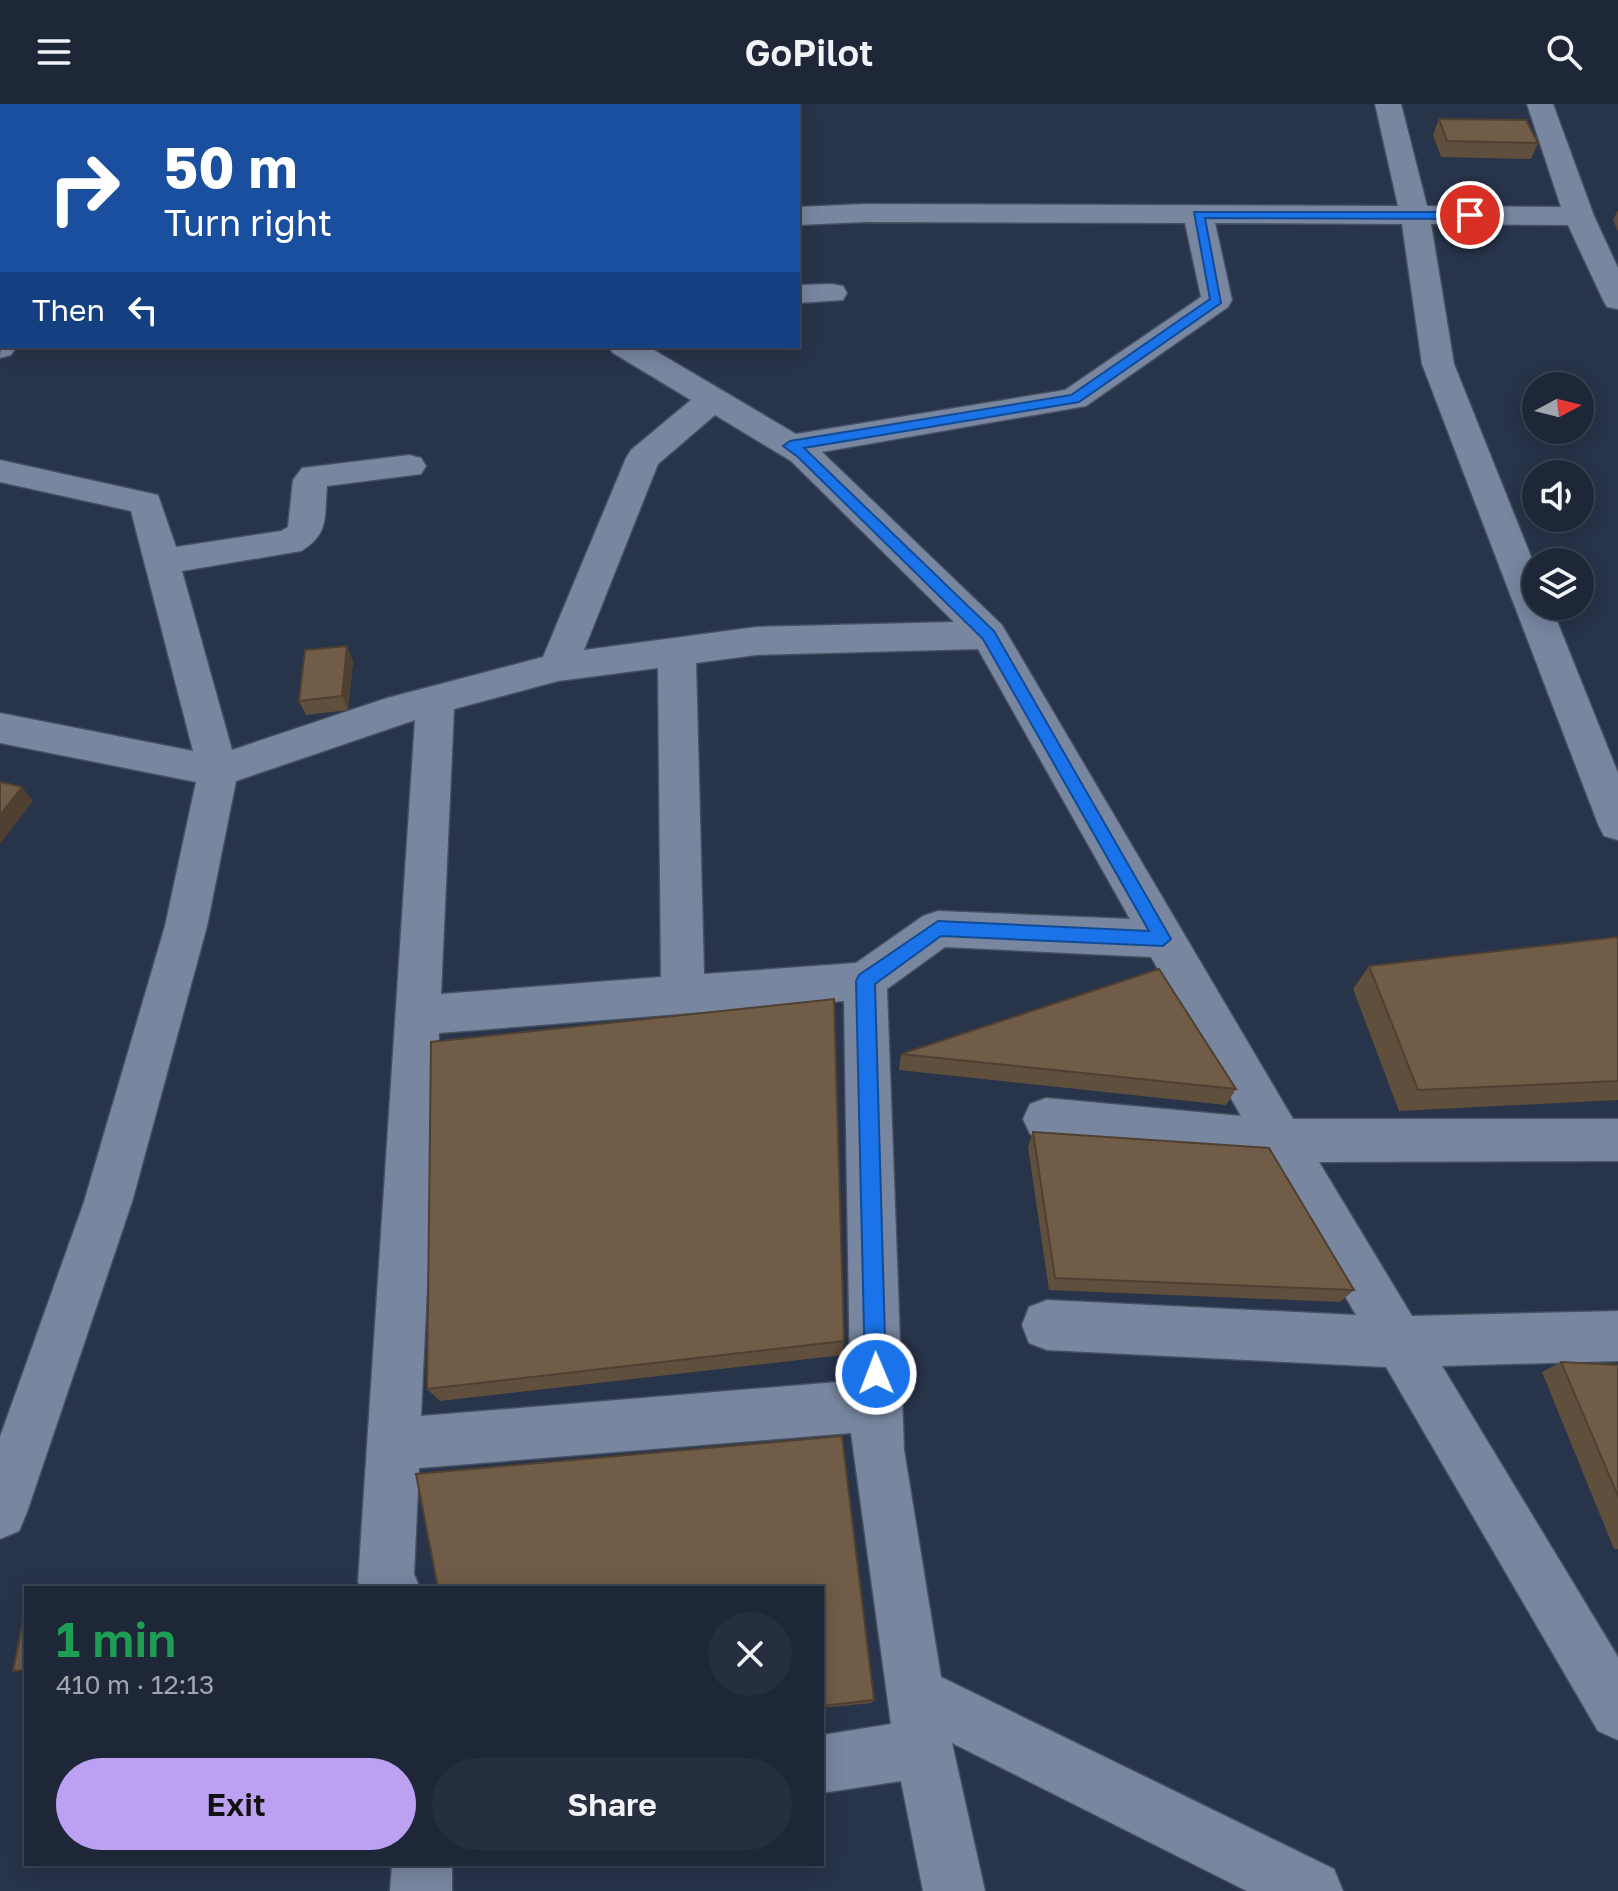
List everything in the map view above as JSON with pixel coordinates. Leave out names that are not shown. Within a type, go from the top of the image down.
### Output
[{"type":"street","points":[[1388,104],[1415,215],[1438,364],[1618,824]]},
{"type":"street","points":[[1540,104],[1579,216],[1618,300]]},
{"type":"street","points":[[800,216],[865,213],[1579,216]]},
{"type":"street","points":[[790,446],[1074,399],[1217,300],[1198,214]]},
{"type":"street","points":[[800,294],[832,293]]},
{"type":"street","points":[[627,348],[803,453],[989,635],[1281,1141],[1618,1711]]},
{"type":"street","points":[[558,667],[643,458],[712,400]]},
{"type":"street","points":[[162,562],[289,542],[305,533],[310,480],[314,476],[409,466]]},
{"type":"street","points":[[0,471],[146,503],[218,771],[186,926],[108,1202],[6,1481]]},
{"type":"street","points":[[0,728],[218,771],[387,713],[558,667],[756,641],[989,635]]},
{"type":"street","points":[[677,651],[683,995]]},
{"type":"street","points":[[390,1586],[386,1582],[435,701]]},
{"type":"street","points":[[417,1015],[865,981],[938,929],[1163,939]]},
{"type":"street","points":[[865,981],[878,1450],[920,1722],[954,1891]]},
{"type":"street","points":[[1046,1119],[1281,1141],[1618,1140]]},
{"type":"street","points":[[1047,1325],[1399,1342],[1618,1336]]},
{"type":"street","points":[[394,1444],[876,1405]]},
{"type":"street","points":[[824,1763],[920,1722],[1312,1891]]},
{"type":"street","points":[[421,1891],[422,1866]]},
{"type":"building","points":[[1439,119],[1526,120],[1538,143],[1447,141]]},
{"type":"building","points":[[347,646],[342,696],[299,701],[305,650]]},
{"type":"building","points":[[0,782],[22,787],[0,815]]},
{"type":"building","points":[[1618,937],[1618,1081],[1418,1090],[1369,966]]},
{"type":"building","points":[[1159,969],[1236,1089],[901,1054]]},
{"type":"building","points":[[834,999],[844,1341],[427,1389],[431,1042]]},
{"type":"building","points":[[1033,1132],[1269,1148],[1354,1290],[1055,1278]]},
{"type":"building","points":[[1561,1362],[1618,1365],[1618,1496]]},
{"type":"building","points":[[842,1436],[874,1700],[824,1706],[824,1586],[438,1586],[416,1474]]},
{"type":"building","points":[[24,1614],[24,1670],[13,1671]]},
{"type":"route","points":[[876,1374],[865,981],[938,929],[1163,939],[989,635],[803,453],[790,446],[1074,399],[1217,300],[1198,214],[1470,215]]}]
